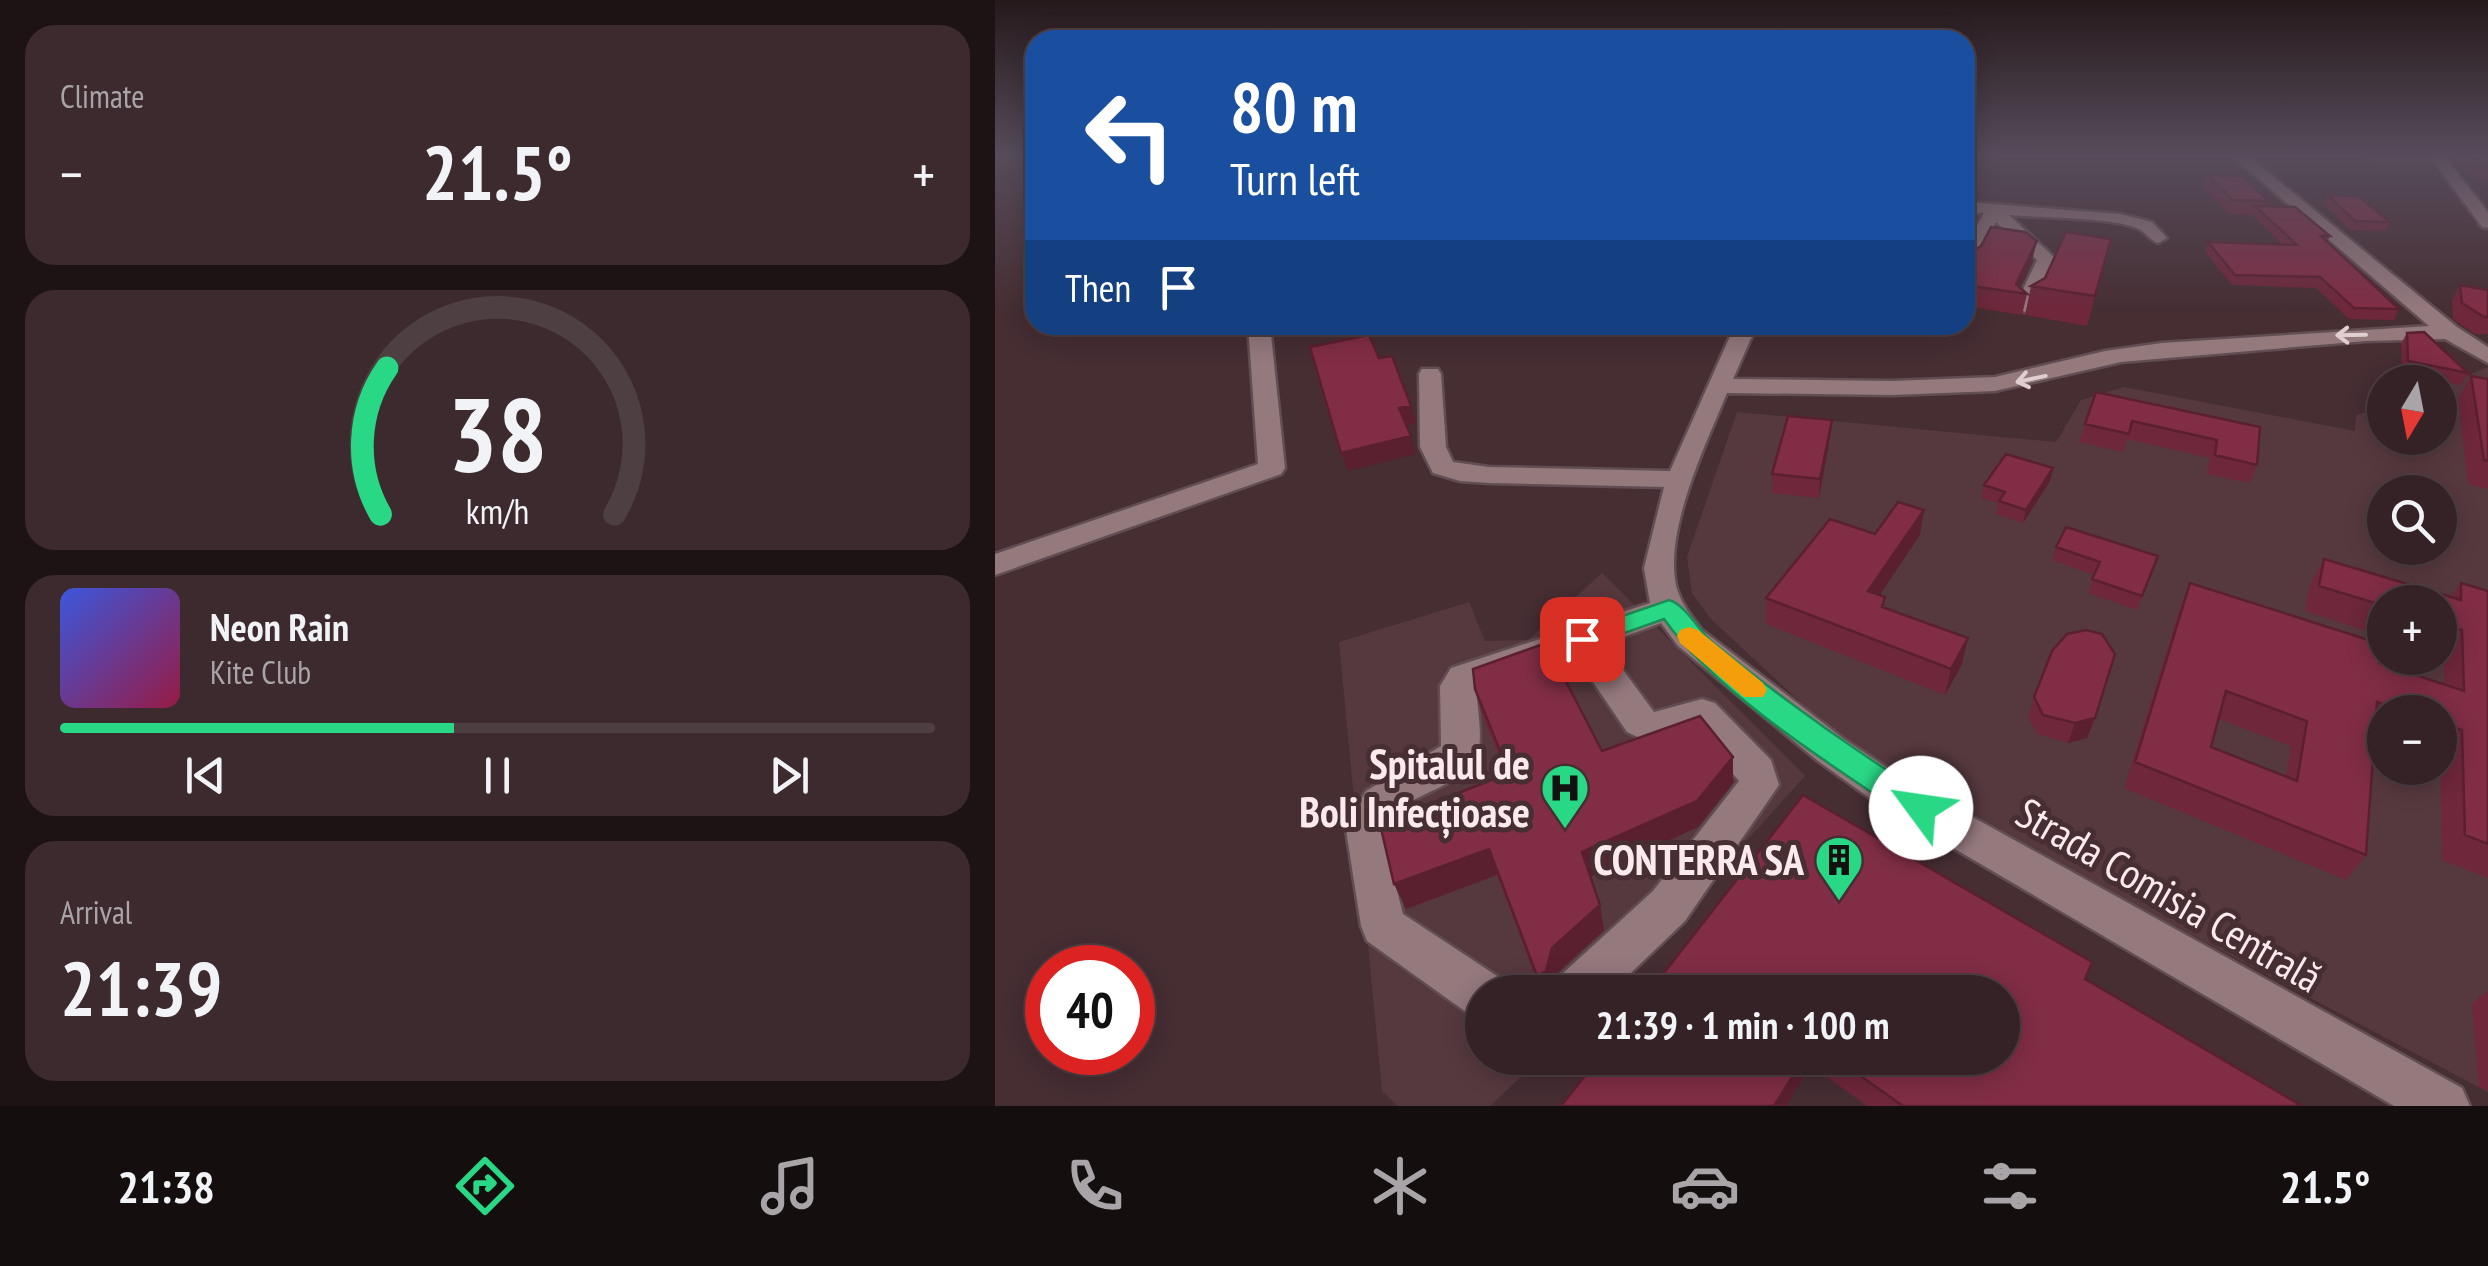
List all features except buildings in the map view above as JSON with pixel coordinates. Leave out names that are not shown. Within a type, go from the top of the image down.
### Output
[{"type":"street","points":[[1975,208],[2120,220],[2147,226],[2158,238]]},
{"type":"street","points":[[2301,208],[2449,332],[2488,356]]},
{"type":"street","points":[[1975,245],[1994,210]]},
{"type":"street","points":[[1994,210],[2047,259],[2025,306]]},
{"type":"street","points":[[1720,386],[1991,385],[2042,377],[2100,358],[2186,346],[2279,336],[2449,332]]},
{"type":"street","points":[[995,565],[1273,468],[1260,335]]},
{"type":"street","points":[[1465,983],[1383,926],[1366,830],[1368,814],[1380,802],[1445,766],[1459,751],[1458,686],[1463,677],[1669,608],[1659,568],[1683,478],[1742,335]]},
{"type":"street","points":[[1430,374],[1433,447],[1442,466],[1461,474],[1683,478]]},
{"type":"street","name":"Strada Comisia Centrală","points":[[1669,608],[1690,638],[1892,792],[2445,1106]]},
{"type":"street","points":[[1582,639],[1640,722],[1650,728],[1702,714],[1757,771],[1759,785],[1669,906],[1596,975]]},
{"type":"shaded area","points":[[2488,367],[2488,1092],[2148,912],[1840,739],[1712,620],[1692,593],[1687,557],[1737,412],[2056,442],[2081,400],[2124,387],[2355,431],[2356,415],[2367,412],[2367,455],[2457,455],[2457,380]]},
{"type":"shaded area","points":[[1602,573],[1805,776],[1626,975],[1465,975],[1465,1075],[1523,1075],[1490,1106],[1398,1106],[1382,1091],[1339,642],[1469,602],[1485,641],[1528,640]]},
{"type":"slow traffic","points":[[1689,636],[1753,690]]},
{"type":"place","name":"Spitalul de Boli Infecțioase","points":[[1565,830]]},
{"type":"place","name":"CONTERRA SA","points":[[1839,902]]},
{"type":"route","points":[[1582,639],[1669,608],[1690,638],[1746,684],[1831,750],[1921,808]]}]
